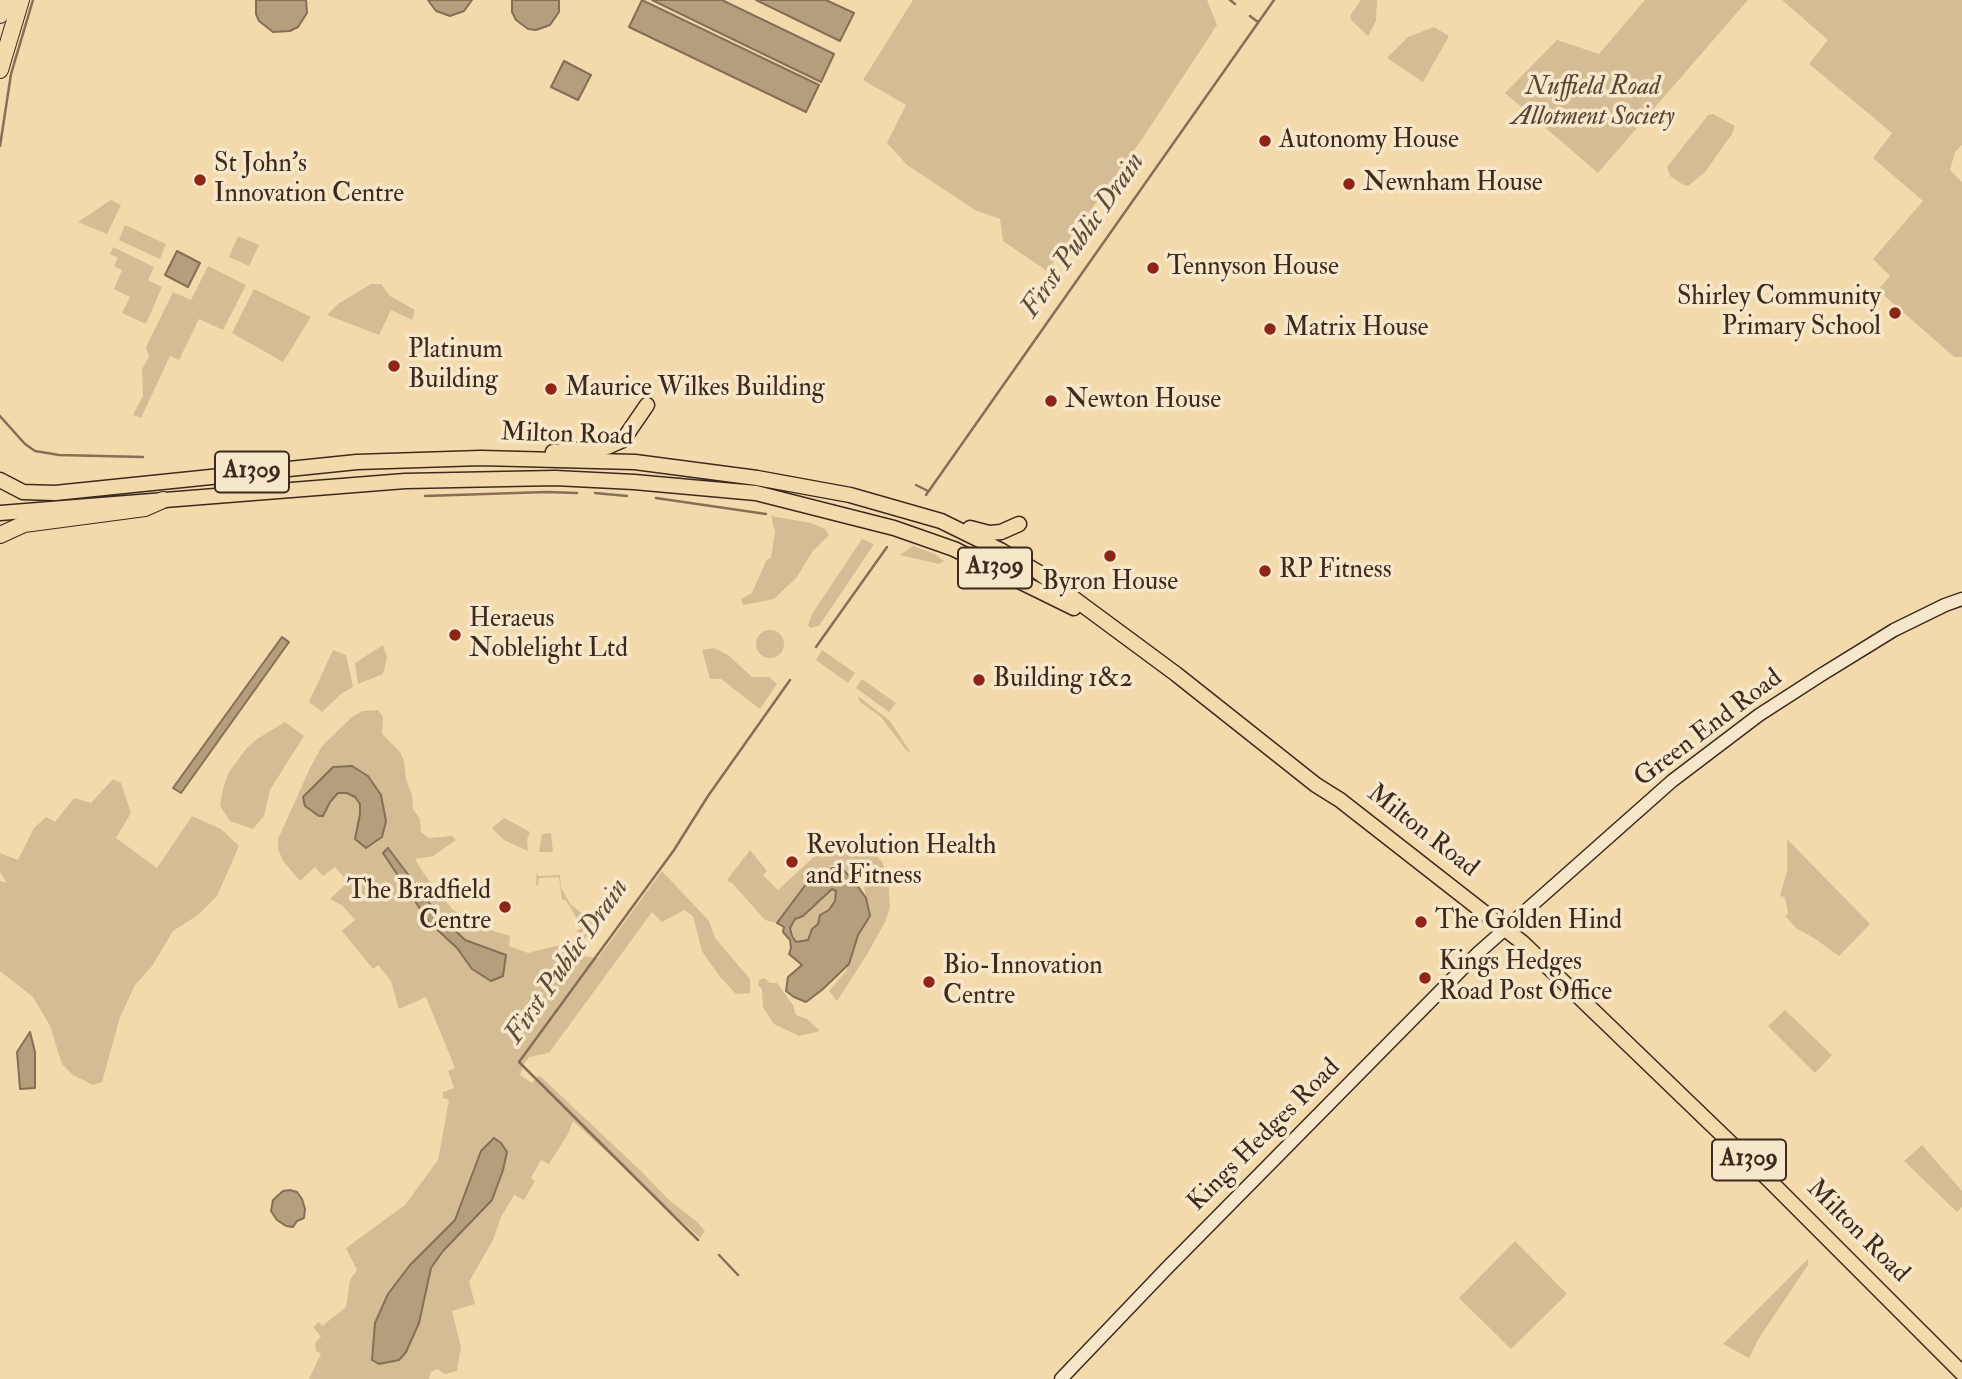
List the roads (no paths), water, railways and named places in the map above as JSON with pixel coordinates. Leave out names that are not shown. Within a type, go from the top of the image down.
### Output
[{"type":"highway","points":[[0,15],[6,0]]},
{"type":"highway","points":[[0,70],[21,0]]},
{"type":"highway","points":[[0,535],[24,524],[145,508],[163,500]]},
{"type":"main road","name":"A1309","points":[[481,458],[607,447],[623,439],[647,405]]},
{"type":"main road","name":"Milton Road","points":[[0,480],[23,492],[55,493],[357,462],[481,458],[635,462],[757,478],[850,495],[942,521],[1038,572],[1176,674],[1316,785],[1340,800],[1505,928],[1760,1171],[1962,1373]]},
{"type":"main road","name":"Milton Road","points":[[0,513],[405,481],[555,478],[634,481],[756,493],[923,537],[954,549],[1101,620]]},
{"type":"main road","name":"A1309","points":[[757,478],[837,501],[853,511],[855,517]]},
{"type":"main road","name":"A1309","points":[[942,521],[989,533],[1001,533],[1019,524]]},
{"type":"main road","name":"A1309","points":[[1002,551],[1002,558],[1007,564],[1042,585],[1054,597]]},
{"type":"street","name":"Green End Road","points":[[1505,928],[1672,781],[1748,723],[1894,630],[1962,599]]},
{"type":"street","name":"Kings Hedges Road","points":[[1060,1379],[1229,1204],[1505,928]]},
{"type":"waterway","points":[[0,146],[11,74],[33,0]]},
{"type":"waterway","name":"First Public Drain","points":[[1230,0],[1235,4]]},
{"type":"waterway","name":"First Public Drain","points":[[926,495],[1274,0]]},
{"type":"waterway","points":[[1250,16],[1258,22]]},
{"type":"waterway","points":[[0,416],[25,444],[35,451],[59,455],[143,457]]},
{"type":"waterway","points":[[916,485],[928,491]]},
{"type":"waterway","points":[[425,496],[577,493]]},
{"type":"waterway","points":[[595,493],[627,496]]},
{"type":"waterway","points":[[656,498],[766,514]]},
{"type":"waterway","points":[[816,647],[887,547]]},
{"type":"waterway","name":"First Public Drain","points":[[698,1240],[519,1062],[674,850],[708,796],[790,680]]},
{"type":"waterway","points":[[719,1255],[738,1275]]},
{"type":"place","name":"Autonomy House","points":[[1265,141]]},
{"type":"place","name":"St John's Innovation Centre","points":[[200,180]]},
{"type":"place","name":"Newnham House","points":[[1349,184]]},
{"type":"place","name":"Tennyson House","points":[[1153,268]]},
{"type":"place","name":"Shirley Community Primary School","points":[[1895,313]]},
{"type":"place","name":"Matrix House","points":[[1270,329]]},
{"type":"place","name":"Platinum Building","points":[[394,366]]},
{"type":"place","name":"Maurice Wilkes Building","points":[[551,389]]},
{"type":"place","name":"Newton House","points":[[1051,401]]},
{"type":"place","name":"Byron House","points":[[1110,556]]},
{"type":"place","name":"RP Fitness","points":[[1265,571]]},
{"type":"place","name":"Heraeus Noblelight Ltd","points":[[455,635]]},
{"type":"place","name":"Building 1&2","points":[[979,680]]},
{"type":"place","name":"Revolution Health and Fitness","points":[[792,862]]},
{"type":"place","name":"The Bradfield Centre","points":[[505,907]]},
{"type":"place","name":"The Golden Hind","points":[[1421,922]]},
{"type":"place","name":"Kings Hedges Road Post Office","points":[[1425,978]]},
{"type":"place","name":"Bio-Innovation Centre","points":[[929,982]]},
{"type":"park label","name":"Nuffield Road Allotment Society","points":[[1593,103]]}]
